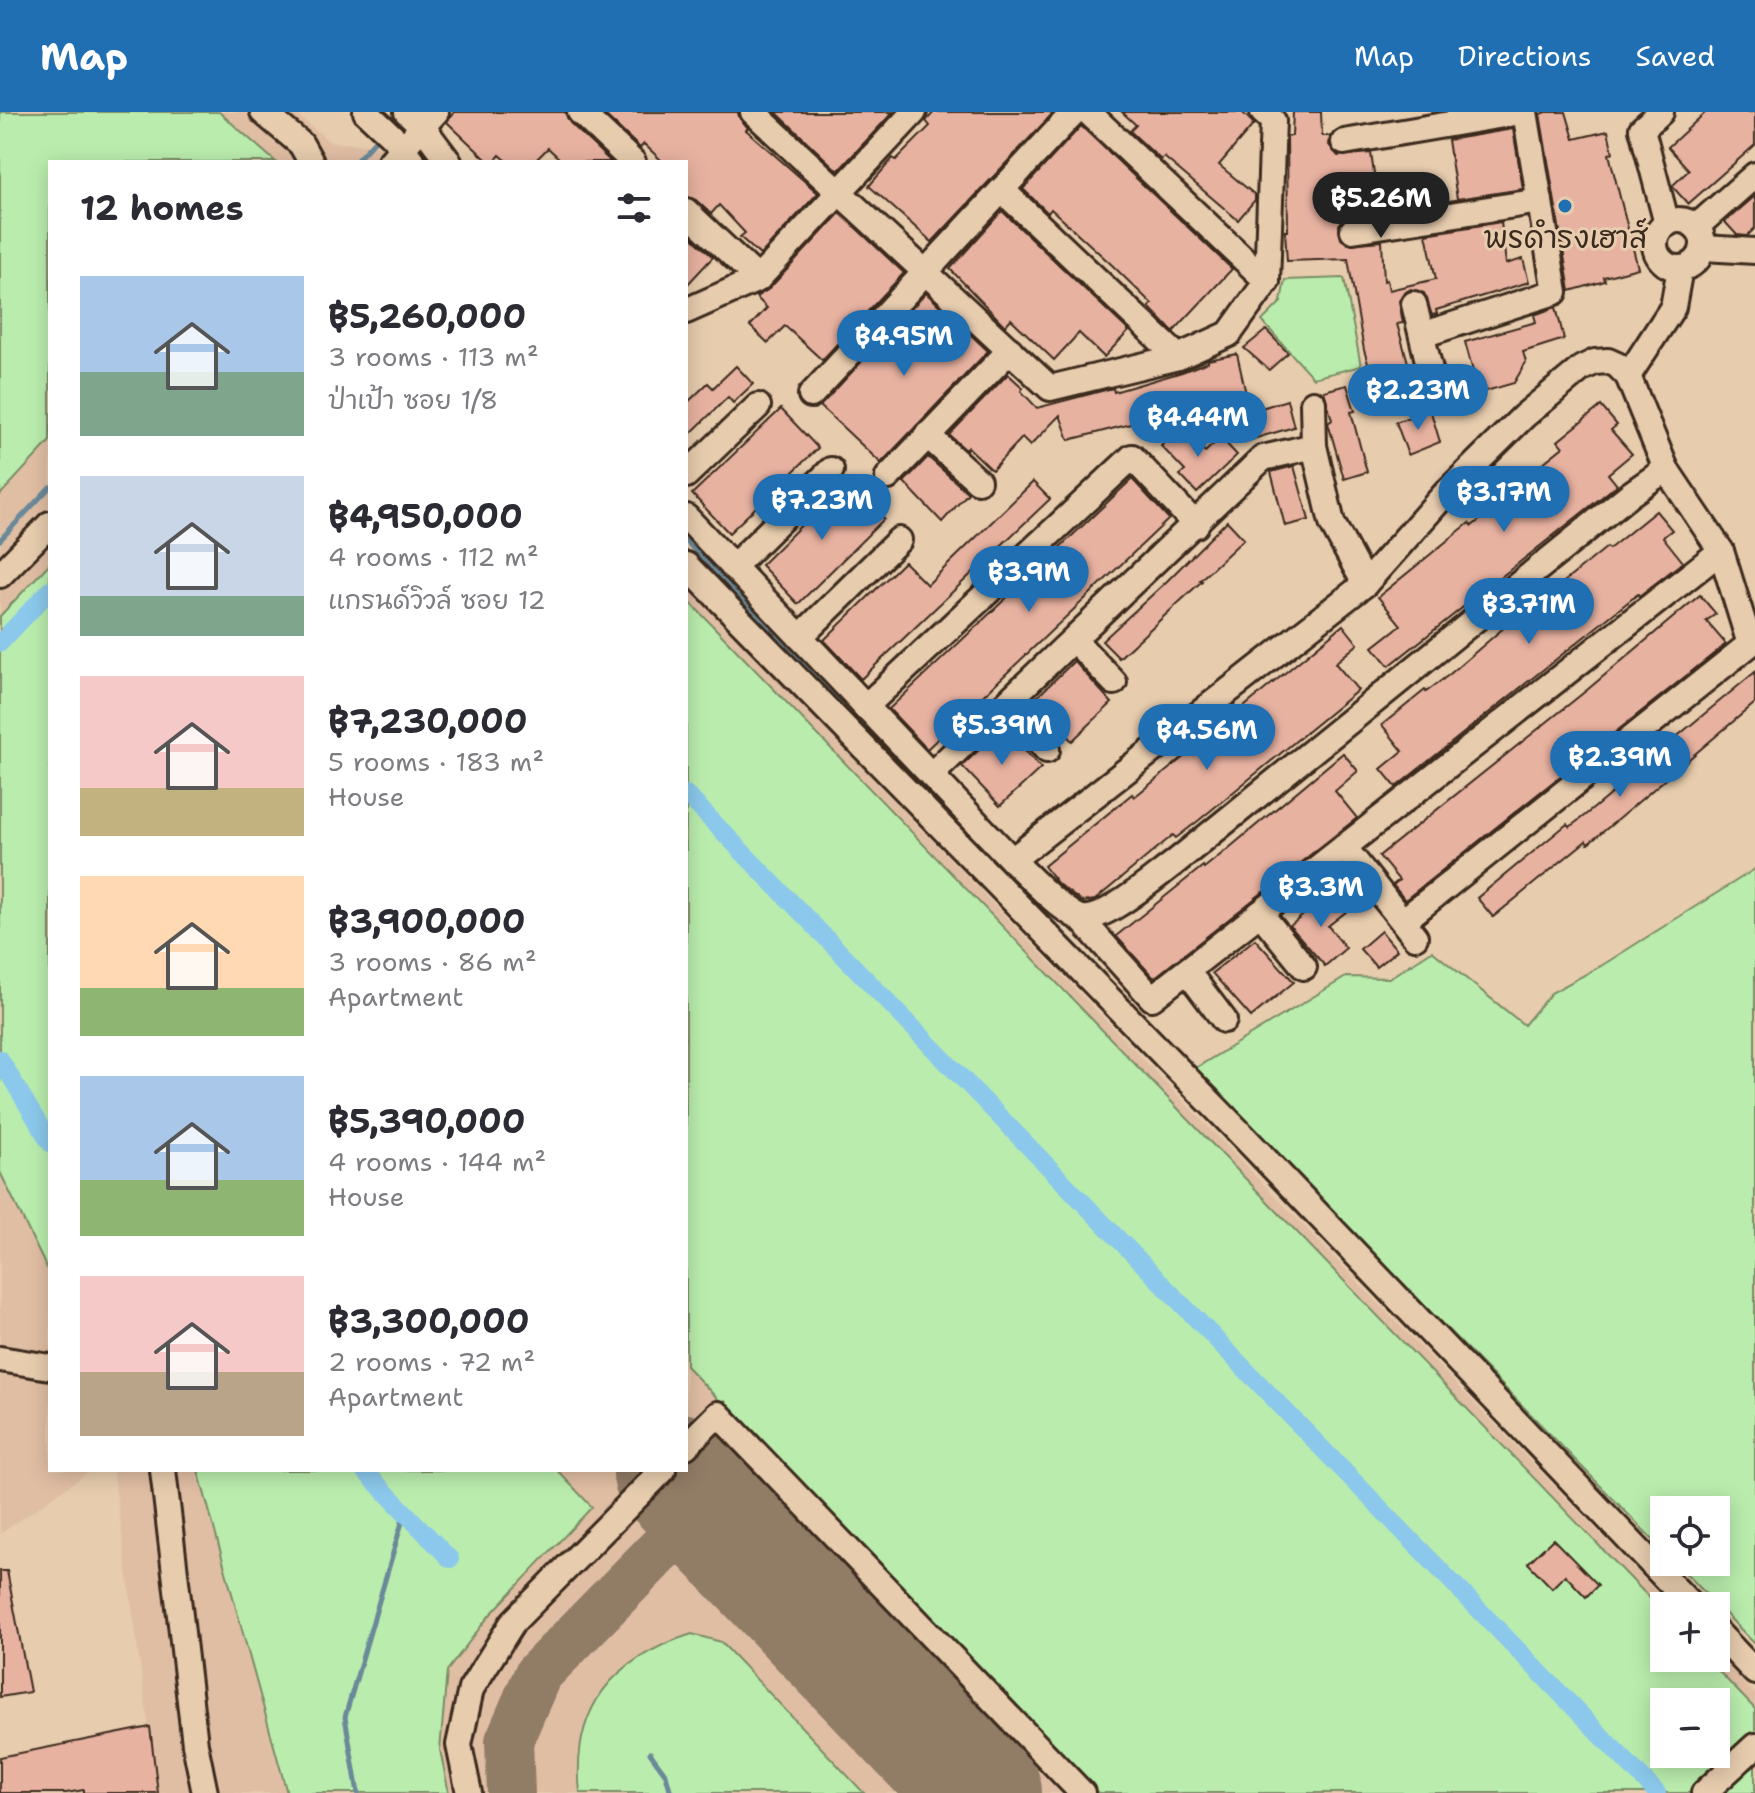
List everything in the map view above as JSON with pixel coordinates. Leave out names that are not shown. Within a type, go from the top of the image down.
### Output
[{"type":"street","points":[[263,112],[301,144],[312,160]]},
{"type":"street","points":[[580,112],[631,160]]},
{"type":"street","points":[[753,112],[1050,388],[1178,357],[1229,334],[1267,281],[1268,117]]},
{"type":"street","points":[[688,310],[758,279],[914,112]]},
{"type":"street","points":[[811,395],[1074,112]]},
{"type":"street","points":[[1088,112],[1267,281]]},
{"type":"street","points":[[1344,142],[1523,112],[1555,292],[1422,335]]},
{"type":"street","points":[[1661,112],[1642,129],[1667,224]]},
{"type":"street","points":[[371,115],[401,153],[420,118],[448,160]]},
{"type":"street","points":[[1755,175],[1699,238],[1695,262],[1680,268],[1666,264],[1656,251],[1657,236],[1667,224],[1682,221],[1699,238],[1755,251]]},
{"type":"street","points":[[1002,190],[1178,357]]},
{"type":"street","points":[[1353,230],[1540,201]]},
{"type":"street","points":[[688,213],[758,279]]},
{"type":"street","points":[[1628,376],[1673,307],[1680,268]]},
{"type":"street","points":[[1414,304],[1435,390]]},
{"type":"street","points":[[888,477],[1010,350]]},
{"type":"street","points":[[1012,860],[1365,584],[1444,495],[1524,416],[1582,368],[1595,362],[1608,361],[1617,365],[1628,376],[1666,469],[1721,551],[1750,644],[1409,929],[1344,847]]},
{"type":"street","points":[[1313,403],[1314,446],[1332,523],[1365,584]]},
{"type":"street","points":[[688,473],[758,406]]},
{"type":"street","points":[[927,435],[978,481]]},
{"type":"street","points":[[931,775],[1263,458],[1314,446]]},
{"type":"street","points":[[865,707],[1132,457],[1196,525]]},
{"type":"street","points":[[1080,918],[1102,914],[1173,864],[1629,495],[1666,469]]},
{"type":"street","points":[[733,567],[831,470]]},
{"type":"street","points":[[688,519],[1012,860],[1080,918],[1152,998],[1721,551]]},
{"type":"street","points":[[0,575],[48,526]]},
{"type":"street","points":[[800,637],[899,540]]},
{"type":"street","points":[[688,567],[1234,1127],[1679,1592]]},
{"type":"street","points":[[1074,640],[1114,682]]},
{"type":"street","points":[[1005,705],[1047,750]]},
{"type":"street","points":[[1260,913],[1304,967]]},
{"type":"street","points":[[1187,971],[1224,1020]]},
{"type":"street","points":[[0,1359],[47,1363]]},
{"type":"street","points":[[688,1444],[718,1414],[1082,1793]]},
{"type":"street","points":[[163,1472],[195,1744],[205,1793]]},
{"type":"street","points":[[469,1793],[459,1745],[471,1689],[513,1622],[661,1472]]},
{"type":"street","points":[[1730,1646],[1755,1672]]},
{"type":"street","points":[[1704,1793],[1755,1746]]},
{"type":"shaded area","points":[[0,112],[294,112],[330,142],[385,147],[373,160],[48,160],[48,1472],[88,1472],[0,1534]]},
{"type":"shaded area","points":[[688,587],[1657,1592],[1650,1592],[1650,1672],[1730,1672],[1730,1668],[1755,1694],[1755,1793],[158,1793],[113,1472],[688,1472]]},
{"type":"green space","points":[[0,112],[219,112],[274,160],[48,160],[48,443],[0,495]]},
{"type":"green space","points":[[1344,278],[1361,366],[1313,378],[1262,321],[1281,302],[1285,280]]},
{"type":"green space","points":[[48,565],[48,1271],[0,1172],[0,616]]},
{"type":"green space","points":[[688,600],[1650,1598],[1650,1672],[1719,1672],[1755,1709],[1755,1793],[1098,1793],[688,1368]]},
{"type":"green space","points":[[1755,869],[1755,1644],[1730,1618],[1730,1592],[1704,1592],[1689,1576],[1730,1576],[1730,1496],[1650,1496],[1650,1537],[1194,1069],[1346,977],[1389,978],[1432,951],[1524,1025],[1551,993],[1601,966]]},
{"type":"green space","points":[[199,1472],[559,1472],[592,1507],[489,1616],[447,1671],[440,1750],[449,1793],[287,1793]]},
{"type":"green space","points":[[692,1634],[721,1642],[864,1793],[580,1793],[579,1763],[583,1735],[591,1711],[603,1691],[619,1673],[640,1657]]},
{"type":"building","points":[[454,112],[565,112],[570,123],[609,160],[561,160],[548,148],[536,160],[506,160],[500,155],[496,160],[487,160],[447,122]]},
{"type":"building","points":[[602,112],[738,112],[748,128],[746,130],[818,193],[760,255],[740,237],[745,233],[719,205],[711,214],[688,197],[688,160],[661,160],[644,144],[640,148]]},
{"type":"building","points":[[776,112],[893,112],[838,171]]},
{"type":"building","points":[[934,112],[1054,112],[932,242],[869,186],[893,158],[896,160],[930,126],[926,121]]},
{"type":"building","points":[[1122,112],[1242,112],[1254,124],[1219,165],[1255,195],[1255,200],[1238,220],[1164,157],[1161,160],[1130,131],[1136,125]]},
{"type":"building","points":[[1293,112],[1321,112],[1322,136],[1330,136],[1329,145],[1338,156],[1371,153],[1375,181],[1409,176],[1416,205],[1351,215],[1339,225],[1341,239],[1348,244],[1382,241],[1384,281],[1387,280],[1389,290],[1436,279],[1426,234],[1501,222],[1506,264],[1523,259],[1529,282],[1436,310],[1437,314],[1432,315],[1424,293],[1411,289],[1404,293],[1399,301],[1403,323],[1397,324],[1409,366],[1372,377],[1364,350],[1348,259],[1287,261],[1287,136],[1292,136]]},
{"type":"building","points":[[1566,112],[1574,139],[1608,131],[1613,153],[1609,154],[1638,268],[1570,291],[1540,114]]},
{"type":"building","points":[[1706,112],[1755,112],[1755,145],[1688,204],[1672,186],[1689,170],[1668,147]]},
{"type":"building","points":[[1081,126],[1232,269],[1173,332],[1149,307],[1152,304],[1112,265],[1051,209],[1048,213],[1023,189]]},
{"type":"building","points":[[1513,129],[1523,189],[1457,199],[1448,140]]},
{"type":"building","points":[[1755,196],[1755,228],[1747,236],[1737,235],[1725,222]]},
{"type":"building","points":[[1002,211],[1129,331],[1104,357],[1079,333],[1054,360],[1011,319],[1005,326],[950,269]]},
{"type":"building","points":[[840,213],[904,273],[822,360],[785,326],[768,343],[750,326],[767,308],[756,297],[769,289]]},
{"type":"building","points":[[688,234],[713,257],[688,284]]},
{"type":"building","points":[[926,293],[988,351],[881,463],[820,406]]},
{"type":"building","points":[[1556,307],[1564,339],[1523,352],[1526,362],[1514,383],[1479,393],[1465,342],[1536,322],[1534,315]]},
{"type":"building","points":[[1266,330],[1288,353],[1269,370],[1244,348]]},
{"type":"building","points":[[1237,354],[1246,394],[1069,440],[1060,415],[1030,446],[1022,438],[992,470],[968,447],[966,450],[949,435],[1008,374],[1037,408],[1113,388],[1114,392],[1182,372],[1208,360]]},
{"type":"building","points":[[736,366],[753,384],[733,403],[728,397],[688,436],[688,402],[708,383],[713,388]]},
{"type":"building","points":[[1347,385],[1367,472],[1344,479],[1328,423],[1332,420],[1324,391]]},
{"type":"building","points":[[1287,400],[1294,427],[1246,441],[1239,415]]},
{"type":"building","points":[[1601,406],[1617,425],[1611,430],[1632,454],[1608,474],[1617,485],[1389,666],[1373,647],[1401,625],[1378,597],[1469,523],[1472,526],[1521,487],[1518,483],[1563,447],[1558,441]]},
{"type":"building","points":[[781,409],[818,448],[729,533],[692,494]]},
{"type":"building","points":[[1430,409],[1440,442],[1408,455],[1396,422]]},
{"type":"building","points":[[1180,427],[1205,452],[1218,440],[1223,440],[1237,455],[1197,493],[1180,475],[1185,471],[1161,446]]},
{"type":"building","points":[[928,457],[968,493],[942,522],[904,482]]},
{"type":"building","points":[[1294,466],[1309,520],[1285,526],[1271,472]]},
{"type":"building","points":[[1132,479],[1169,519],[927,749],[889,709]]},
{"type":"building","points":[[847,480],[884,519],[798,604],[761,565]]},
{"type":"building","points":[[1033,482],[1050,499],[861,679],[824,640],[904,562],[927,585]]},
{"type":"building","points":[[1656,511],[1672,530],[1663,537],[1683,562],[1638,594],[1396,787],[1381,769],[1403,751],[1382,725],[1450,674],[1515,618],[1517,620]]},
{"type":"building","points":[[1227,521],[1244,539],[1119,658],[1102,641]]},
{"type":"building","points":[[1700,595],[1716,614],[1706,621],[1726,644],[1405,900],[1393,885],[1399,880],[1379,856],[1587,690]]},
{"type":"building","points":[[1343,625],[1358,644],[1335,663],[1358,690],[1198,821],[1176,838],[1173,835],[1095,900],[1082,902],[1058,884],[1044,866],[1132,794],[1134,797],[1158,778]]},
{"type":"building","points":[[1074,661],[1112,703],[1072,741],[1034,700]]},
{"type":"building","points":[[1755,672],[1755,703],[1588,844],[1586,841],[1493,917],[1477,898],[1567,824],[1570,827],[1594,808]]},
{"type":"building","points":[[1003,727],[1041,768],[1000,806],[962,766]]},
{"type":"building","points":[[1343,753],[1358,771],[1335,791],[1357,818],[1154,978],[1116,936],[1229,848]]},
{"type":"building","points":[[1331,892],[1347,911],[1328,926],[1346,948],[1325,966],[1290,926]]},
{"type":"building","points":[[1381,931],[1397,950],[1376,967],[1360,949]]},
{"type":"building","points":[[1255,939],[1294,982],[1251,1017],[1212,973]]},
{"type":"building","points":[[1553,1539],[1598,1585],[1586,1597],[1565,1575],[1552,1588],[1528,1563]]},
{"type":"building","points":[[0,1571],[7,1571],[30,1692],[0,1697]]},
{"type":"building","points":[[150,1727],[158,1793],[84,1793],[84,1790],[0,1793],[0,1757]]},
{"type":"waterway","points":[[357,160],[379,136]]},
{"type":"waterway","points":[[0,540],[48,489]]},
{"type":"waterway","points":[[688,543],[1112,984]]},
{"type":"waterway","points":[[0,643],[48,592]]},
{"type":"waterway","points":[[688,796],[1657,1793]]},
{"type":"waterway","points":[[0,1059],[48,1140]]},
{"type":"waterway","points":[[366,1472],[450,1559]]},
{"type":"waterway","points":[[358,1793],[345,1717],[405,1512]]},
{"type":"waterway","points":[[650,1753],[666,1775],[671,1793]]},
{"type":"taxiway","points":[[511,1793],[509,1741],[538,1674],[704,1505]]},
{"type":"runway","points":[[674,1473],[981,1793]]},
{"type":"place","name":"พรดำรงเฮาส์","points":[[1565,206]]}]
